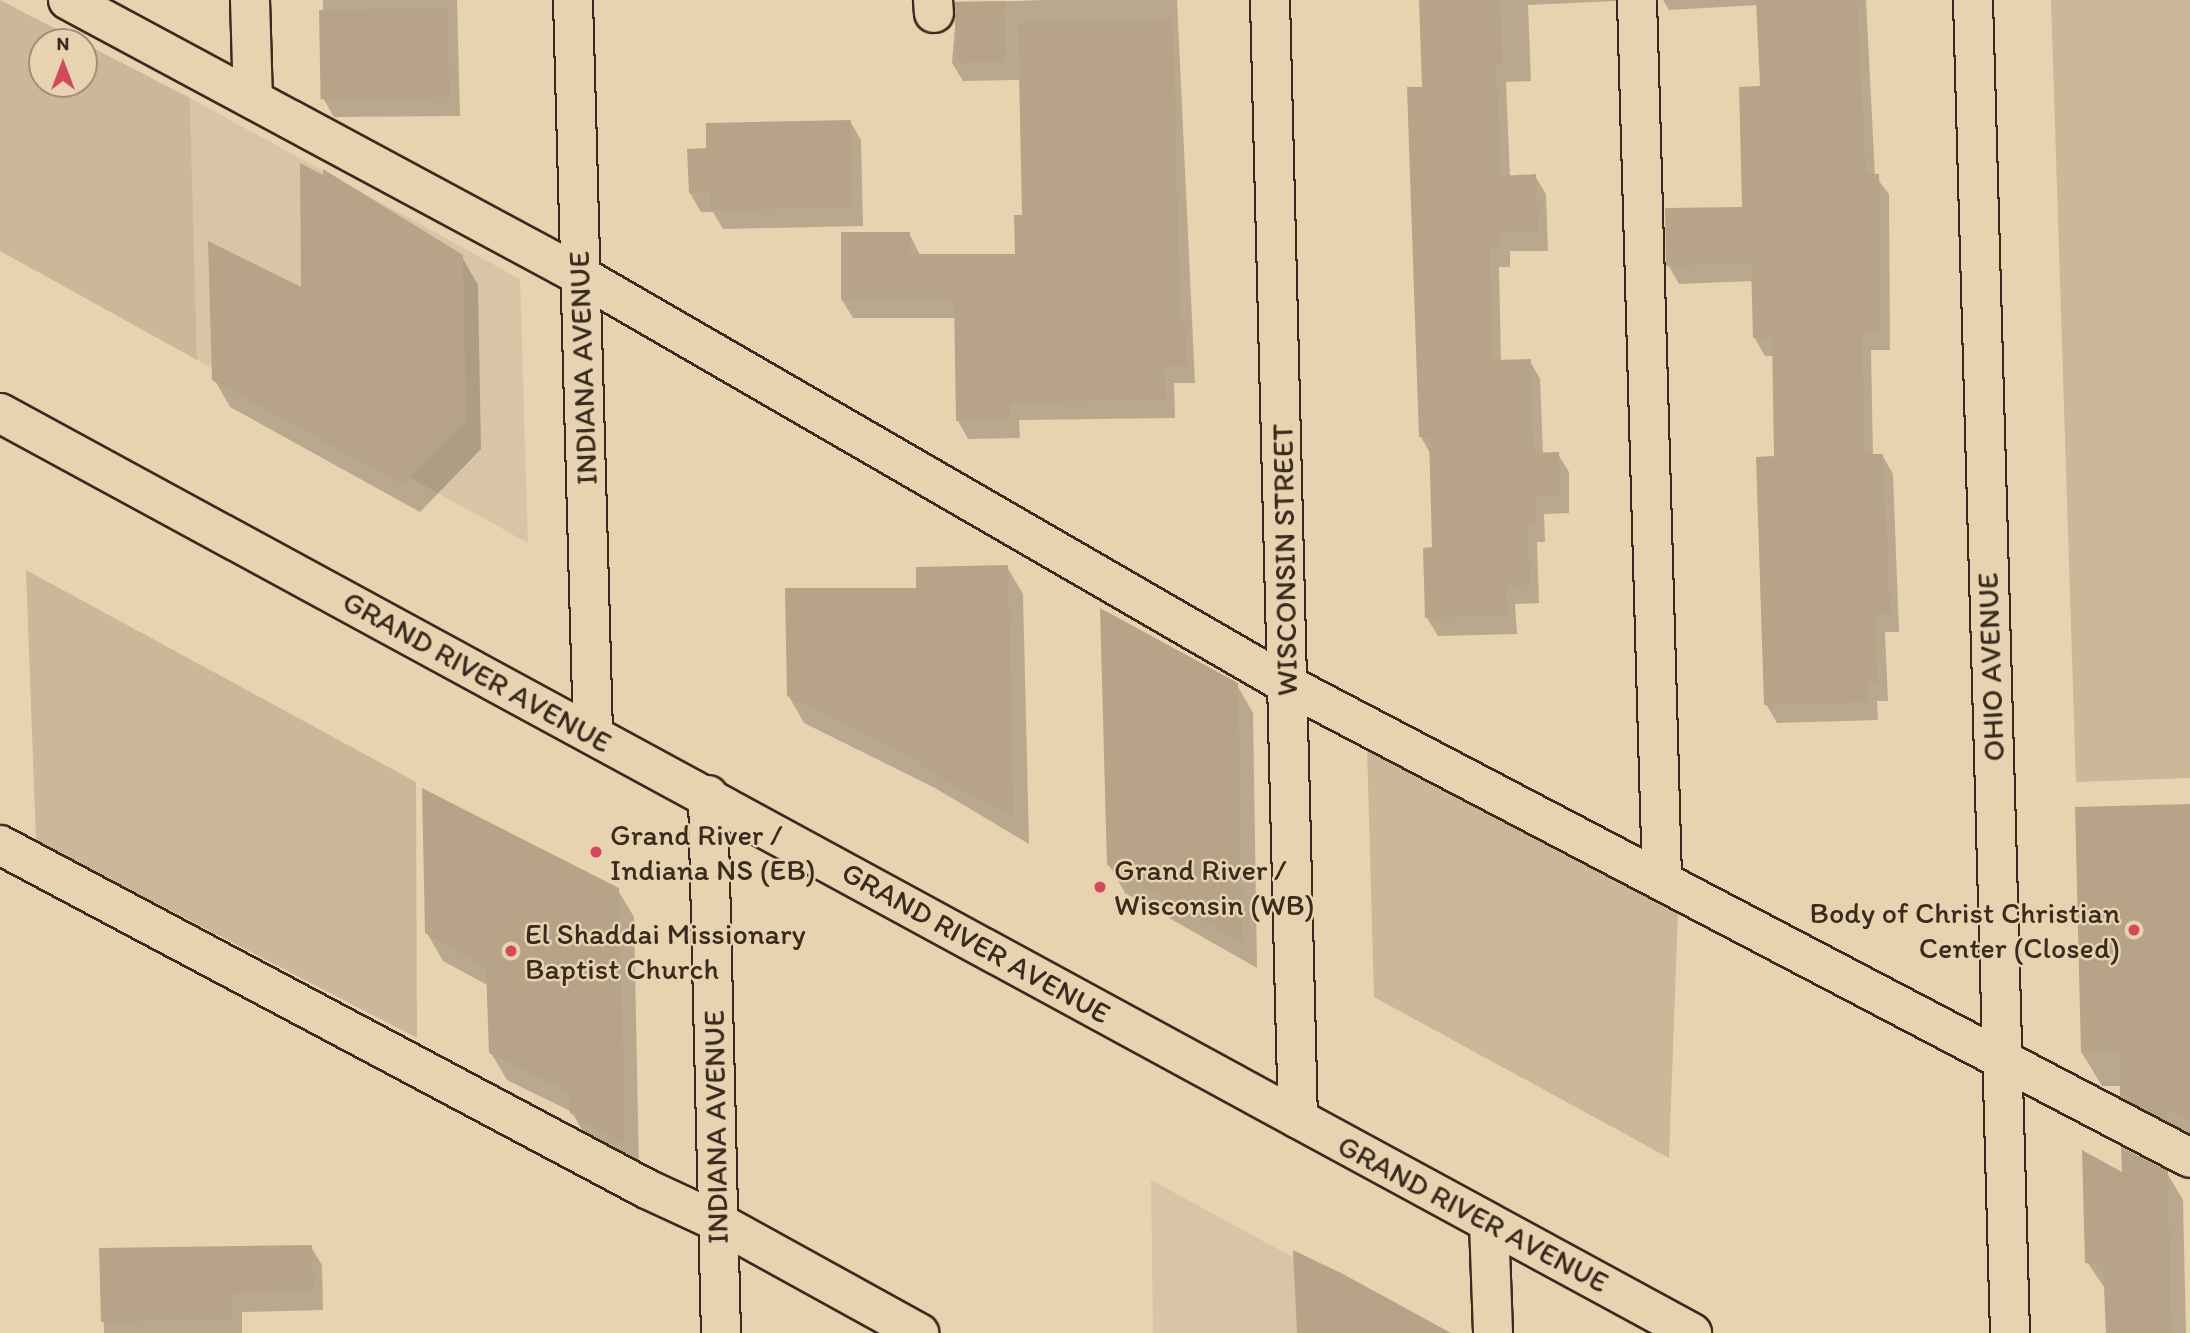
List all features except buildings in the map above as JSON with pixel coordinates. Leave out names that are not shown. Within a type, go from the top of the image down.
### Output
[{"type":"street","points":[[68,0],[581,276],[1288,685],[2002,1057],[2190,1158]]},
{"type":"street","points":[[250,0],[253,99]]},
{"type":"street","name":"INDIANA AVENUE","points":[[573,0],[593,735]]},
{"type":"street","name":"WISCONSIN STREET","points":[[1270,0],[1298,1119]]},
{"type":"street","points":[[1637,0],[1662,880]]},
{"type":"street","name":"OHIO AVENUE","points":[[1973,0],[2010,1333]]},
{"type":"street","name":"GRAND RIVER AVENUE","points":[[0,413],[1692,1333]]},
{"type":"street","name":"INDIANA AVENUE","points":[[708,796],[721,1333]]},
{"type":"street","points":[[0,845],[647,1189],[718,1222],[919,1333]]},
{"type":"street","points":[[1489,1223],[1493,1333]]},
{"type":"shaded area","points":[[0,0],[54,28],[28,28],[28,98],[98,98],[98,50],[190,98],[197,360],[0,251]]},
{"type":"shaded area","points":[[2051,0],[2190,0],[2190,778],[2076,782]]},
{"type":"shaded area","points":[[190,98],[520,279],[528,543],[197,360]]},
{"type":"shaded area","points":[[26,570],[416,782],[417,1038],[36,841]]},
{"type":"shaded area","points":[[1367,747],[1678,911],[1669,1158],[1374,997]]},
{"type":"shaded area","points":[[1151,1180],[1419,1326],[1419,1333],[1153,1333]]},
{"type":"place","name":"Grand River / Indiana NS (EB)","points":[[596,852]]},
{"type":"place","name":"Grand River / Wisconsin (WB)","points":[[1100,887]]},
{"type":"place","name":"Body of Christ Christian Center (Closed)","points":[[2134,930]]},
{"type":"place","name":"El Shaddai Missionary Baptist Church","points":[[511,951]]}]
